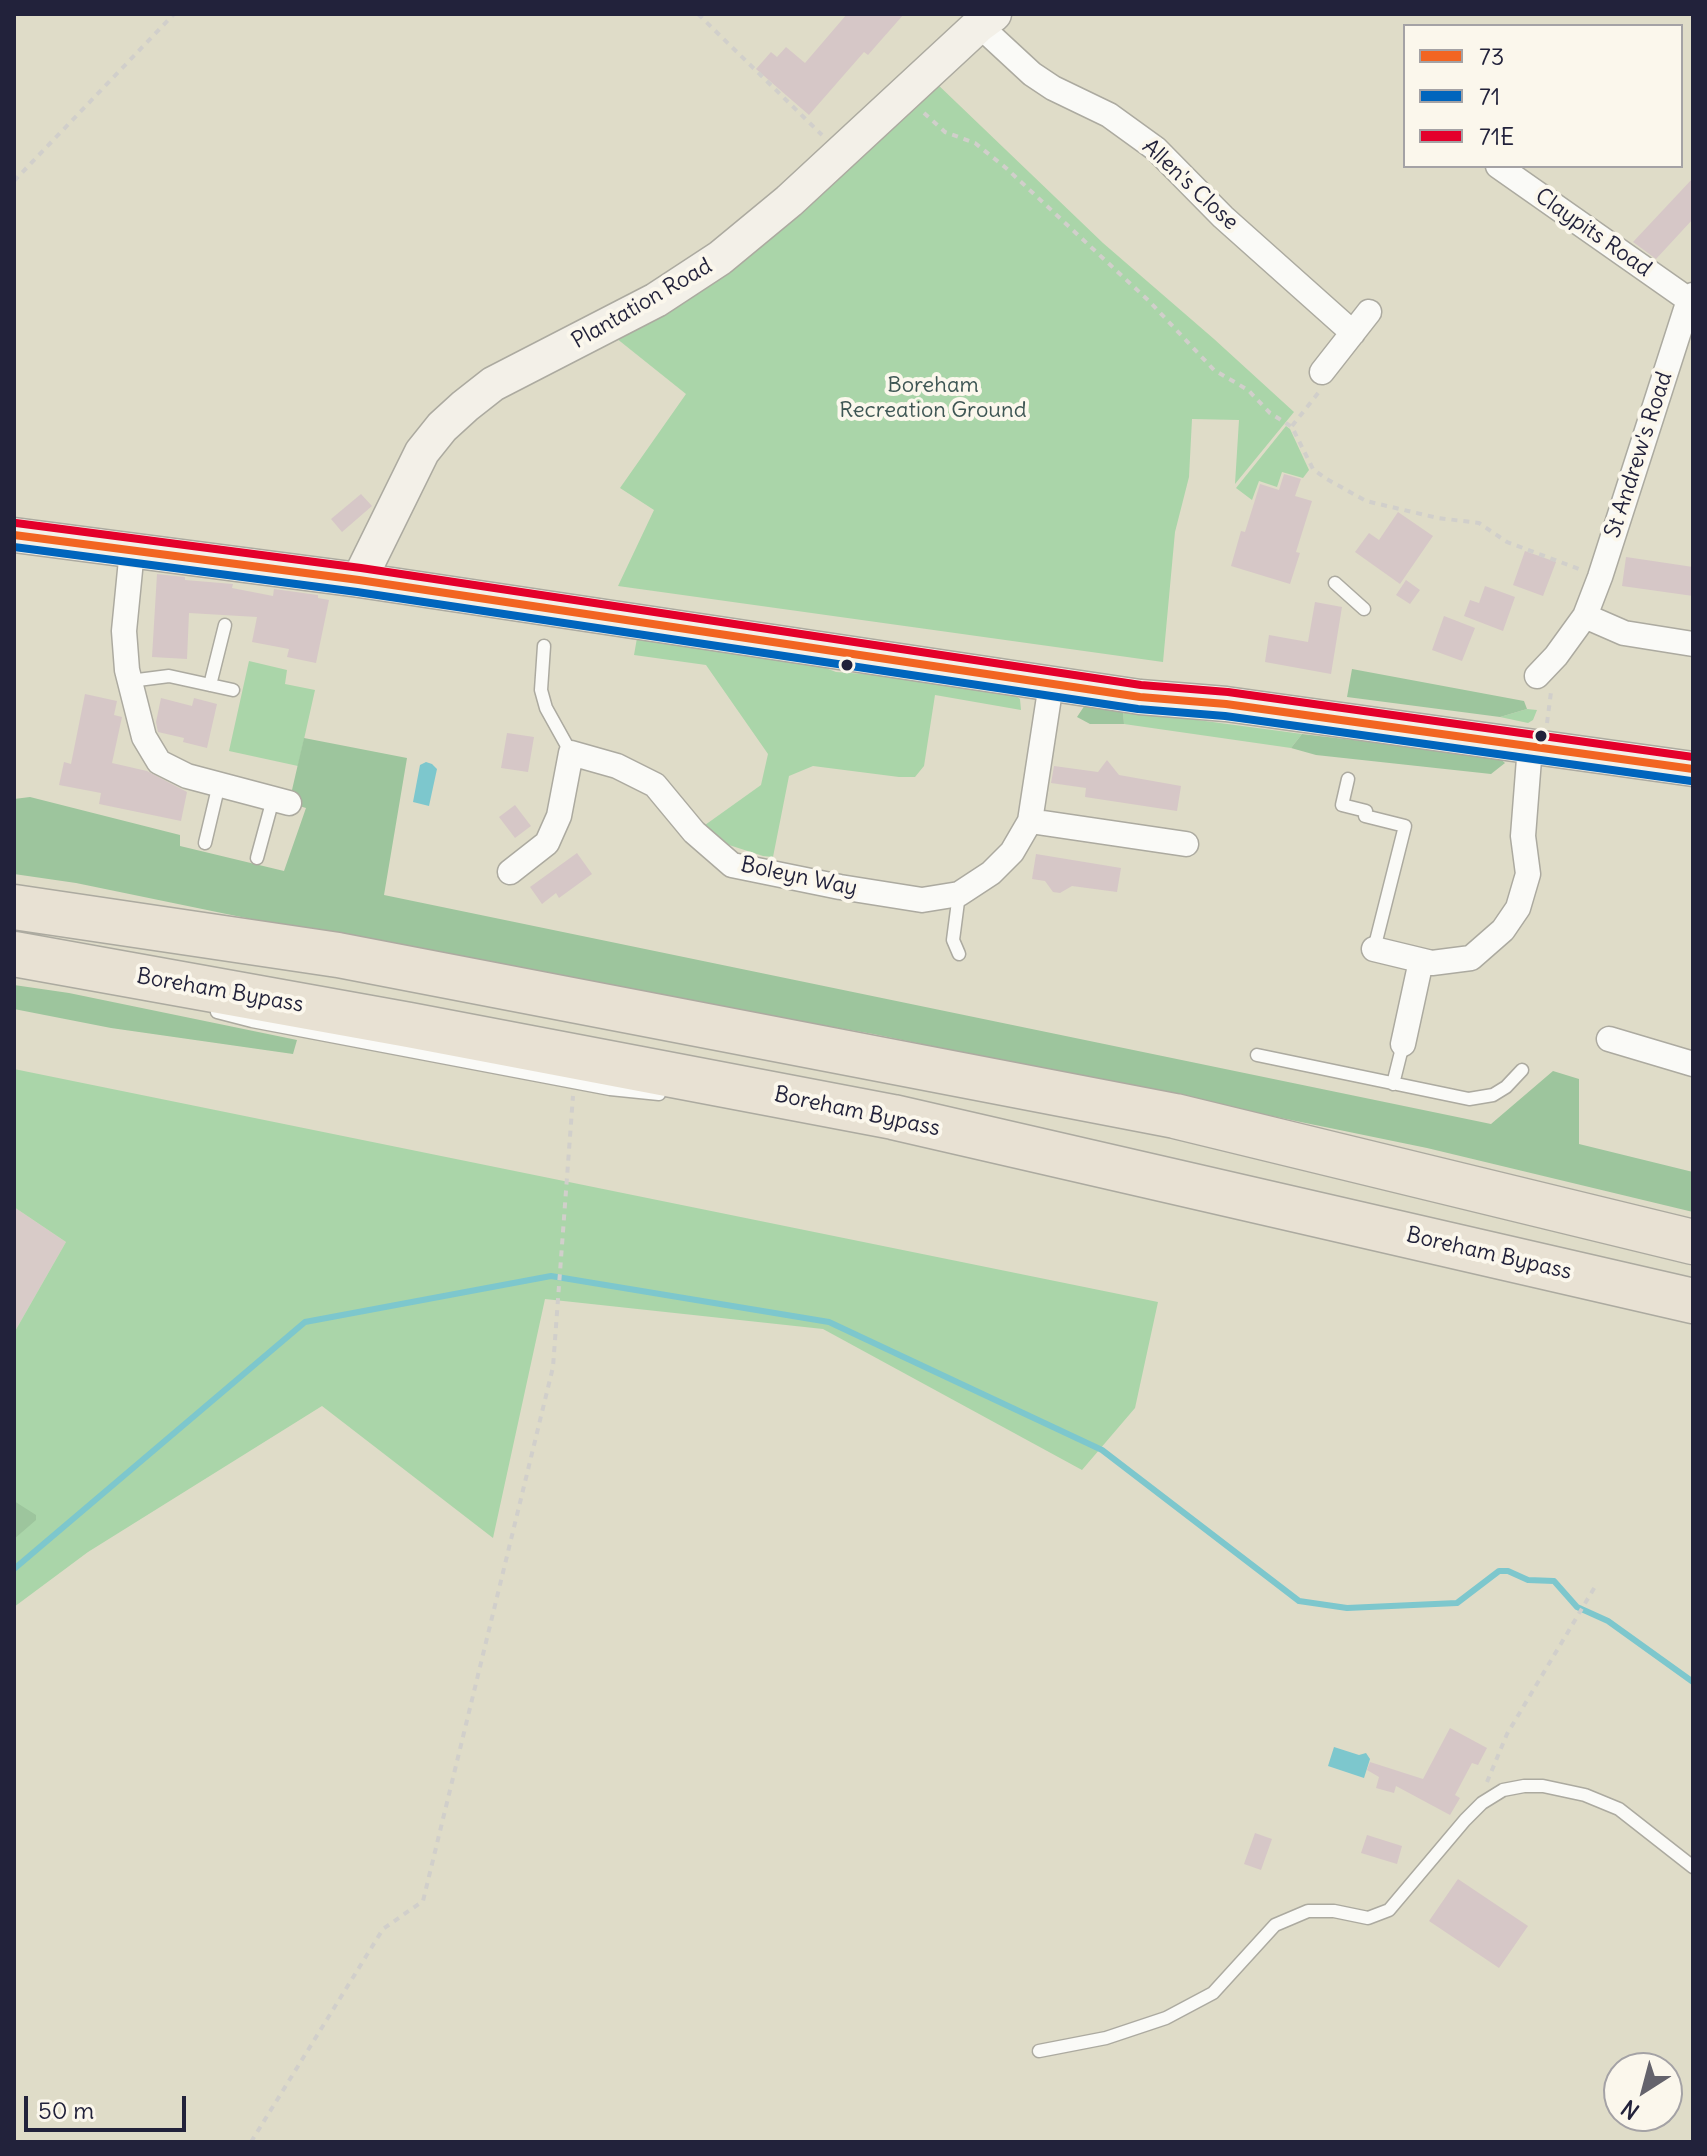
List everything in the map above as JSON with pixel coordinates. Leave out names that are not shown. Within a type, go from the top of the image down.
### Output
[{"type":"highway","points":[[14,907],[338,955],[1175,1116],[1693,1242]]},
{"type":"highway","name":"Boreham Bypass","points":[[14,956],[409,1025],[893,1117],[1693,1301]]},
{"type":"main road","name":"Plantation Road","points":[[359,580],[422,452],[454,416],[493,384],[656,300],[720,258],[789,201],[986,20]]},
{"type":"main road","points":[[14,535],[359,580],[1140,697],[1226,704],[1693,769]]},
{"type":"street","name":"Allen's Close","points":[[986,20],[1032,74],[1053,88],[1109,115],[1156,149],[1223,217],[1353,333]]},
{"type":"street","name":"Claypits Road","points":[[1501,168],[1691,298]]},
{"type":"street","name":"St Andrew's Road","points":[[1537,676],[1585,616],[1691,298]]},
{"type":"street","points":[[1322,372],[1369,312]]},
{"type":"street","points":[[132,550],[124,631],[130,681],[144,737],[159,762],[187,776],[281,801]]},
{"type":"street","points":[[1585,616],[1624,633],[1693,644]]},
{"type":"street","name":"Boleyn Way","points":[[571,753],[617,766],[655,785],[694,832],[732,865],[922,900],[959,894],[991,873],[1012,852],[1030,821],[1051,684]]},
{"type":"street","points":[[1374,949],[1432,963],[1471,958],[1503,930],[1518,908],[1528,874],[1523,836],[1539,748]]},
{"type":"street","points":[[510,872],[547,843],[559,816],[571,753]]},
{"type":"street","points":[[1030,821],[1186,844]]},
{"type":"street","points":[[1403,1044],[1421,961]]},
{"type":"street","points":[[1609,1039],[1693,1064]]},
{"type":"lane","points":[[1335,583],[1364,609]]},
{"type":"lane","points":[[210,685],[225,625]]},
{"type":"lane","points":[[544,646],[541,690],[550,716],[571,753]]},
{"type":"lane","points":[[130,681],[169,676],[233,690]]},
{"type":"lane","points":[[1348,779],[1342,805],[1366,811],[1365,816],[1405,826],[1374,949]]},
{"type":"lane","points":[[205,843],[219,784]]},
{"type":"lane","points":[[257,858],[281,801]]},
{"type":"lane","points":[[959,894],[953,940],[959,954]]},
{"type":"lane","points":[[14,956],[133,989]]},
{"type":"lane","points":[[207,1009],[252,1021],[610,1089],[673,1095]]},
{"type":"lane","points":[[1393,1084],[1403,1044]]},
{"type":"lane","points":[[1257,1055],[1469,1099],[1493,1095],[1506,1087],[1522,1070]]},
{"type":"lane","points":[[736,1101],[893,1117]]},
{"type":"lane","points":[[1039,2051],[1106,2038],[1178,2012],[1213,1993],[1275,1925],[1308,1911],[1334,1911],[1368,1918],[1389,1910],[1482,1803],[1503,1790],[1543,1786],[1585,1795],[1619,1809],[1693,1867]]},
{"type":"path","points":[[14,181],[174,14]]},
{"type":"path","points":[[698,14],[841,153]]},
{"type":"path","points":[[905,94],[945,132],[975,143],[1006,168],[1159,311],[1214,370],[1248,390],[1270,413],[1292,427],[1313,469],[1366,501],[1438,518],[1479,523],[1507,542],[1600,577]]},
{"type":"path","points":[[1292,427],[1324,387],[1322,372]]},
{"type":"path","points":[[1539,748],[1547,720],[1556,656]]},
{"type":"path","points":[[251,2142],[383,1929],[423,1901],[553,1367],[574,1082]]},
{"type":"path","points":[[1482,1803],[1490,1773],[1507,1734],[1596,1585]]},
{"type":"shaded area","points":[[14,1207],[66,1242],[14,1333]]},
{"type":"green space","name":"Boreham Recreation Ground","points":[[933,80],[1103,243],[1294,412],[1235,484],[1239,420],[1192,419],[1189,477],[1175,532],[1163,662],[618,586],[654,510],[620,488],[686,394],[616,338]]},
{"type":"green space","points":[[1286,426],[1309,470],[1303,478],[1282,472],[1277,487],[1259,481],[1252,500],[1236,488]]},
{"type":"green space","points":[[637,638],[792,655],[836,672],[893,676],[1012,693],[1020,699],[1021,710],[935,695],[924,766],[915,777],[813,766],[789,776],[773,857],[763,856],[729,845],[705,825],[761,785],[768,754],[706,665],[634,655]]},
{"type":"green space","points":[[249,661],[287,670],[285,684],[315,690],[298,766],[229,751]]},
{"type":"green space","points":[[1352,669],[1524,701],[1527,709],[1500,717],[1347,697]]},
{"type":"green space","points":[[1085,705],[1123,710],[1124,724],[1090,724],[1077,717]]},
{"type":"green space","points":[[1527,709],[1537,710],[1533,720],[1528,723],[1500,717]]},
{"type":"green space","points":[[1123,710],[1302,734],[1291,748],[1124,724]]},
{"type":"green space","points":[[1302,734],[1498,757],[1505,763],[1491,774],[1316,755],[1291,748]]},
{"type":"green space","points":[[304,738],[407,758],[384,895],[1491,1124],[1553,1071],[1579,1079],[1579,1144],[1693,1172],[1693,1212],[1427,1148],[873,1034],[445,959],[76,883],[14,874],[14,799],[30,797],[180,835],[180,846],[284,871],[306,808],[289,803]]},
{"type":"green space","points":[[14,985],[69,993],[297,1040],[293,1054],[111,1028],[14,1009]]},
{"type":"green space","points":[[14,1069],[1158,1302],[1135,1408],[1082,1470],[823,1329],[545,1299],[493,1538],[322,1406],[88,1552],[14,1607],[14,1333],[66,1242],[14,1207]]},
{"type":"green space","points":[[14,1501],[36,1515],[36,1520],[14,1539]]},
{"type":"water","points":[[426,762],[437,769],[429,806],[413,802],[420,765]]},
{"type":"water","points":[[1334,1747],[1359,1755],[1366,1753],[1370,1759],[1364,1778],[1328,1766]]},
{"type":"building","points":[[847,14],[904,14],[868,55],[864,52],[809,115],[756,69],[771,52],[777,57],[786,47],[805,63]]},
{"type":"building","points":[[1693,178],[1693,219],[1656,259],[1633,242]]},
{"type":"building","points":[[1284,474],[1301,479],[1295,496],[1312,501],[1290,584],[1231,566],[1260,484],[1279,490]]},
{"type":"building","points":[[361,494],[372,506],[342,532],[331,519]]},
{"type":"building","points":[[1398,512],[1433,536],[1400,584],[1355,552],[1369,533],[1379,540]]},
{"type":"building","points":[[1525,551],[1556,562],[1543,596],[1513,585]]},
{"type":"building","points":[[1626,557],[1693,567],[1693,596],[1622,586]]},
{"type":"building","points":[[157,574],[233,584],[232,588],[273,596],[274,589],[318,595],[318,598],[329,600],[316,663],[287,657],[289,649],[252,642],[257,617],[189,613],[187,659],[152,657]]},
{"type":"building","points":[[1406,580],[1420,590],[1410,604],[1396,595]]},
{"type":"building","points":[[1485,586],[1515,597],[1503,631],[1464,616],[1470,600],[1479,603]]},
{"type":"building","points":[[1315,602],[1342,607],[1331,674],[1265,662],[1269,635],[1308,642]]},
{"type":"building","points":[[1444,616],[1475,628],[1462,661],[1432,650]]},
{"type":"building","points":[[85,694],[117,701],[114,715],[122,717],[112,763],[147,771],[187,792],[181,821],[99,804],[101,793],[59,785],[64,762],[71,764]]},
{"type":"building","points":[[161,698],[192,706],[194,698],[217,704],[207,748],[158,732],[156,722]]},
{"type":"building","points":[[507,733],[534,737],[528,772],[501,768]]},
{"type":"building","points":[[1107,760],[1119,775],[1181,786],[1177,811],[1085,797],[1086,788],[1051,783],[1054,766],[1098,772]]},
{"type":"building","points":[[515,805],[531,826],[515,838],[499,817]]},
{"type":"building","points":[[577,853],[592,874],[559,898],[556,893],[542,904],[530,887]]},
{"type":"building","points":[[1036,854],[1121,868],[1117,892],[1072,886],[1060,893],[1053,892],[1045,881],[1032,879]]},
{"type":"building","points":[[1450,1728],[1487,1748],[1478,1765],[1472,1763],[1455,1795],[1460,1798],[1450,1815],[1396,1786],[1394,1793],[1376,1788],[1379,1777],[1367,1770],[1370,1762],[1423,1779]]},
{"type":"building","points":[[1255,1833],[1272,1839],[1261,1870],[1244,1864]]},
{"type":"building","points":[[1367,1835],[1402,1846],[1397,1864],[1361,1853]]},
{"type":"building","points":[[1458,1879],[1528,1926],[1499,1968],[1429,1921]]},
{"type":"waterway","points":[[14,1569],[305,1322],[551,1276],[829,1322],[1102,1450],[1299,1601],[1347,1608],[1457,1603],[1499,1571],[1508,1571],[1528,1580],[1554,1581],[1577,1607],[1608,1621],[1693,1682]]},
{"type":"transit line","name":"71E","points":[[16,523],[361,568],[1141,685],[1228,692],[1693,757]]},
{"type":"transit line","name":"73","points":[[14,535],[359,580],[1140,697],[1226,704],[1693,769]]},
{"type":"transit line","name":"71","points":[[14,547],[357,592],[1138,709],[1225,716],[1691,781]]}]
